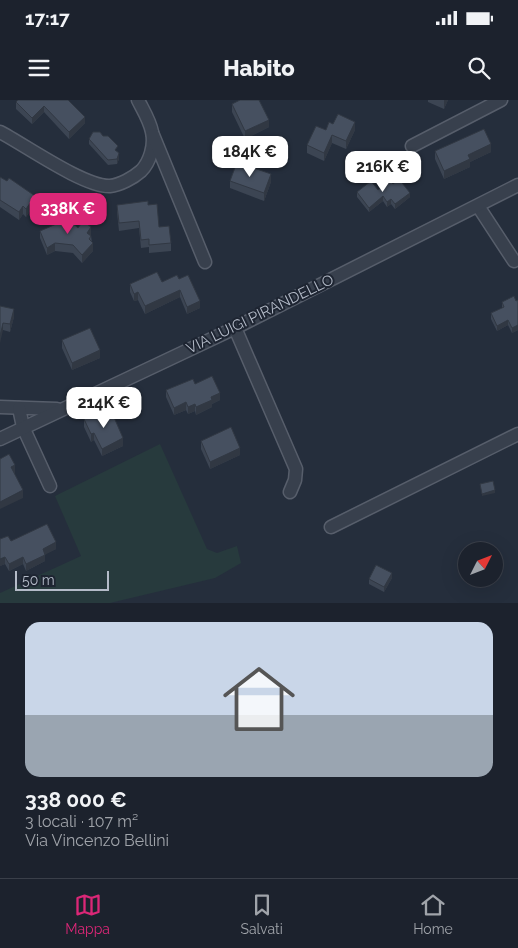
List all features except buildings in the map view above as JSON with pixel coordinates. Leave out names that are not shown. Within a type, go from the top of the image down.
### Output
[{"type":"street","points":[[138,100],[205,262]]},
{"type":"street","points":[[412,146],[501,100]]},
{"type":"street","points":[[0,132],[69,172],[96,185],[112,186],[134,177],[147,165],[151,153],[152,132]]},
{"type":"street","name":"VIA LUIGI PIRANDELLO","points":[[0,439],[235,328],[518,185]]},
{"type":"street","points":[[478,206],[514,261]]},
{"type":"street","points":[[235,328],[296,470],[295,480],[290,492]]},
{"type":"street","points":[[0,407],[62,409]]},
{"type":"street","points":[[19,408],[24,427],[50,486]]},
{"type":"street","points":[[331,527],[518,434]]},
{"type":"shaded area","points":[[160,444],[207,549],[217,553],[237,546],[241,563],[215,578],[110,603],[0,603],[0,593],[81,556],[55,496]]}]
